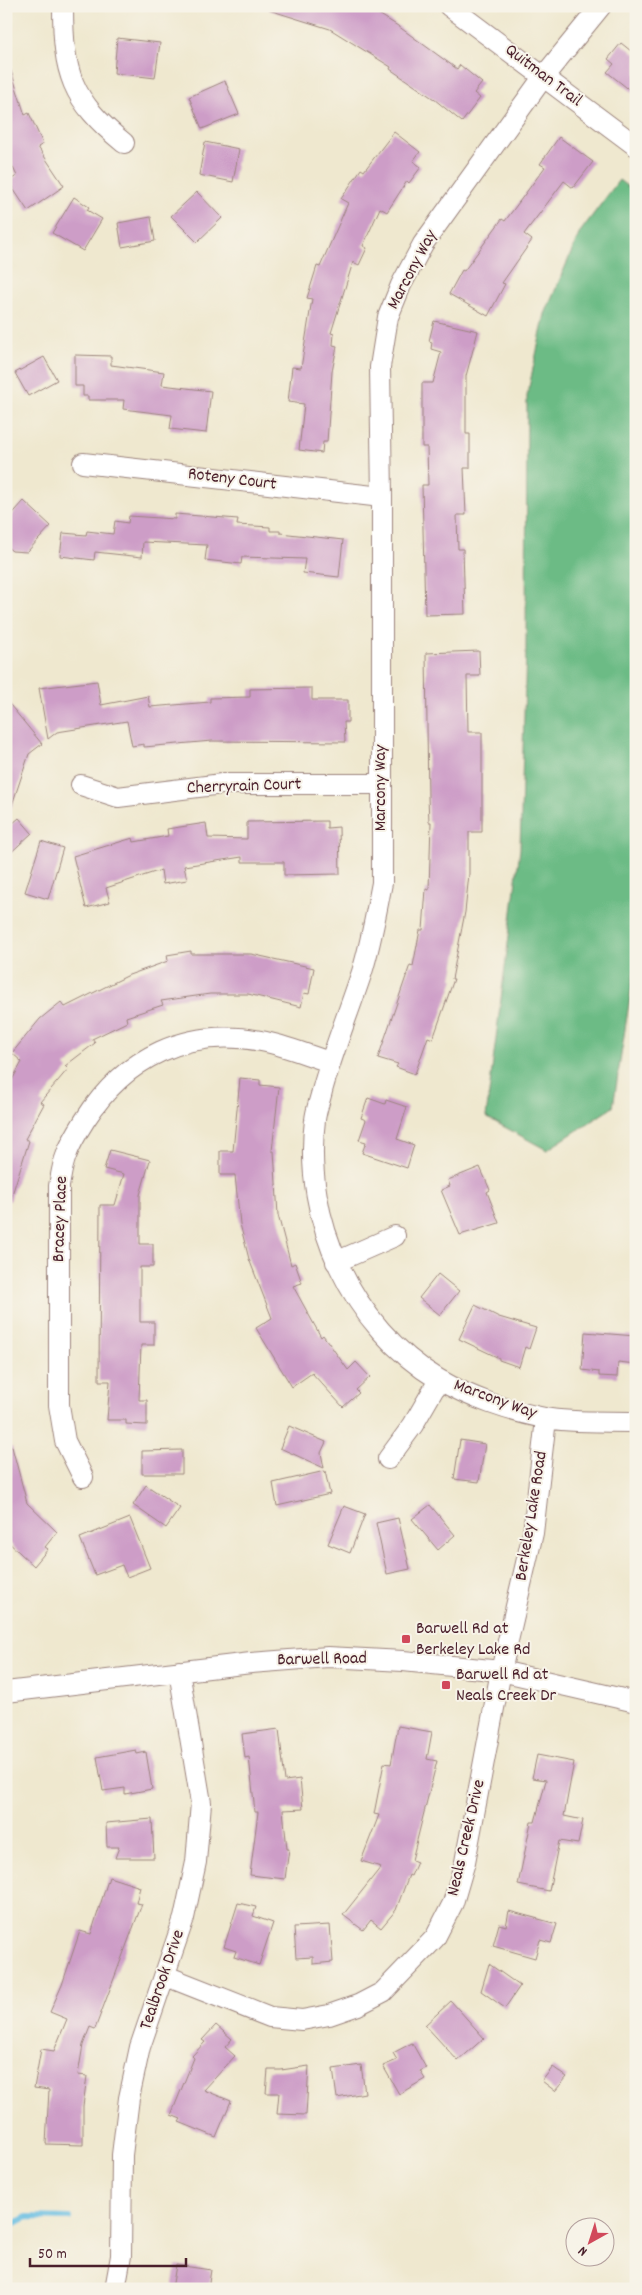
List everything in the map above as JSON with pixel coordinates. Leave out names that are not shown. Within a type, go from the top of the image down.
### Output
[{"type":"street","points":[[63,6],[63,44],[72,81],[83,103],[104,126],[124,143]]},
{"type":"street","name":"Quitman Trail","points":[[449,6],[636,146]]},
{"type":"street","name":"Marcony Way","points":[[601,6],[544,76],[423,244],[401,285],[388,317],[380,367],[382,496],[380,784],[382,884],[375,924],[362,971],[330,1062],[315,1119],[313,1165],[318,1208],[336,1262],[353,1293],[382,1332],[409,1358],[439,1380],[493,1404],[546,1419],[636,1422]]},
{"type":"street","name":"Roteny Court","points":[[83,463],[382,496]]},
{"type":"street","name":"Cherryrain Court","points":[[81,785],[118,797],[222,784],[380,784]]},
{"type":"street","name":"Bracey Place","points":[[83,1477],[65,1441],[59,1405],[58,1186],[66,1156],[77,1132],[108,1088],[155,1053],[182,1043],[208,1038],[261,1041],[330,1062]]},
{"type":"street","points":[[336,1262],[395,1236]]},
{"type":"street","points":[[388,1460],[439,1380]]},
{"type":"street","name":"Berkeley Lake Road","points":[[501,1671],[533,1533],[546,1419]]},
{"type":"street","name":"Barwell Road","points":[[6,1692],[251,1663],[328,1657],[403,1661],[501,1671],[636,1702]]},
{"type":"street","name":"Tealbrook Drive","points":[[114,2289],[120,2256],[122,2155],[129,2098],[140,2047],[166,1976],[184,1918],[196,1862],[201,1803],[179,1671]]},
{"type":"street","name":"Neals Creek Drive","points":[[166,1976],[270,2016],[302,2020],[339,2012],[383,1992],[435,1938],[453,1903],[465,1862],[501,1671]]},
{"type":"green space","points":[[619,180],[636,193],[636,958],[613,1107],[547,1150],[486,1117],[520,849],[526,649],[527,396],[545,314],[580,232]]},
{"type":"building","points":[[270,6],[366,6],[398,26],[457,69],[460,65],[482,83],[474,93],[480,98],[462,122],[434,99],[390,69],[391,67],[330,29],[269,10]]},
{"type":"building","points":[[117,38],[160,43],[155,78],[114,73]]},
{"type":"building","points":[[621,43],[636,55],[636,95],[607,72],[614,64],[608,59]]},
{"type":"building","points":[[6,68],[10,68],[25,115],[29,113],[43,144],[38,147],[64,186],[28,211],[8,181],[17,176],[6,153]]},
{"type":"building","points":[[225,81],[239,114],[202,129],[189,97]]},
{"type":"building","points":[[394,132],[420,152],[413,161],[421,167],[409,183],[407,181],[387,212],[380,208],[363,246],[367,248],[359,265],[353,262],[331,333],[334,334],[333,345],[337,346],[332,372],[327,442],[323,442],[322,453],[299,450],[304,404],[288,402],[292,367],[301,368],[312,299],[307,298],[317,266],[320,267],[348,203],[341,199],[361,169],[364,171]]},
{"type":"building","points":[[559,137],[593,162],[573,188],[564,181],[524,234],[532,240],[502,283],[505,284],[488,316],[449,294],[462,270],[464,271],[502,219],[505,221],[545,167],[540,164]]},
{"type":"building","points":[[205,142],[239,149],[233,182],[199,175]]},
{"type":"building","points":[[197,192],[222,218],[197,242],[171,216]]},
{"type":"building","points":[[74,197],[89,207],[87,210],[102,219],[83,251],[52,233]]},
{"type":"building","points":[[151,217],[155,241],[122,247],[118,223]]},
{"type":"building","points":[[434,321],[478,331],[466,376],[466,434],[470,434],[470,468],[464,468],[466,515],[457,515],[458,549],[463,549],[465,614],[425,615],[422,485],[428,485],[427,447],[422,447],[422,383],[433,383],[441,352],[431,349],[432,342],[429,341]]},
{"type":"building","points":[[75,355],[111,356],[111,365],[164,372],[162,385],[211,391],[206,433],[170,429],[172,415],[123,409],[124,400],[88,400],[88,396],[83,396],[83,386],[75,386]]},
{"type":"building","points":[[44,357],[57,380],[28,396],[15,373]]},
{"type":"building","points":[[24,501],[51,526],[27,552],[12,551],[6,546],[6,521]]},
{"type":"building","points":[[175,514],[238,519],[237,525],[270,527],[270,531],[280,531],[280,533],[343,540],[339,577],[303,573],[305,559],[242,557],[241,564],[205,560],[207,545],[143,542],[142,557],[95,552],[94,560],[60,556],[63,533],[86,535],[87,531],[113,534],[115,521],[128,523],[129,516],[175,519]]},
{"type":"building","points":[[479,651],[480,676],[467,676],[468,732],[482,732],[482,832],[469,832],[469,874],[465,912],[452,979],[454,979],[433,1039],[428,1037],[415,1074],[396,1067],[398,1064],[378,1058],[410,965],[413,966],[420,930],[423,930],[426,889],[429,890],[431,822],[429,822],[428,797],[426,653]]},
{"type":"building","points":[[97,681],[101,705],[148,696],[150,707],[210,702],[210,698],[250,697],[250,689],[312,688],[312,700],[348,700],[348,722],[344,722],[345,742],[212,741],[144,747],[144,744],[132,746],[127,721],[57,732],[48,739],[39,688]]},
{"type":"building","points":[[6,700],[42,744],[29,754],[9,814],[6,814]]},
{"type":"building","points":[[19,818],[32,833],[6,857],[6,829]]},
{"type":"building","points":[[327,821],[327,828],[339,827],[340,874],[284,875],[284,862],[242,862],[242,857],[184,866],[187,880],[163,884],[161,870],[106,888],[110,902],[86,908],[73,856],[133,838],[134,842],[168,836],[167,829],[206,823],[208,838],[247,839],[247,822]]},
{"type":"building","points":[[41,841],[63,848],[48,899],[25,892]]},
{"type":"building","points":[[191,951],[191,954],[251,954],[314,968],[309,994],[304,993],[301,1007],[248,994],[210,994],[161,1001],[163,1005],[126,1017],[127,1022],[92,1039],[95,1043],[65,1066],[68,1069],[40,1102],[44,1104],[25,1139],[29,1141],[10,1201],[6,1200],[6,1091],[22,1062],[12,1053],[40,1019],[61,1002],[65,1007],[129,975],[168,961],[167,955]]},
{"type":"building","points":[[240,1078],[260,1080],[260,1085],[279,1087],[272,1151],[274,1151],[278,1215],[291,1265],[295,1263],[302,1283],[293,1286],[321,1337],[323,1335],[348,1370],[356,1362],[370,1377],[356,1390],[359,1393],[343,1407],[312,1373],[292,1387],[256,1328],[272,1318],[249,1259],[240,1224],[235,1175],[220,1175],[220,1151],[233,1151]]},
{"type":"building","points":[[368,1098],[385,1104],[386,1100],[407,1107],[397,1139],[414,1145],[407,1168],[362,1153],[366,1142],[359,1140],[366,1120],[361,1118]]},
{"type":"building","points":[[110,1150],[150,1160],[140,1195],[140,1244],[153,1244],[153,1267],[140,1267],[140,1322],[154,1322],[154,1345],[141,1345],[139,1400],[147,1400],[147,1425],[126,1424],[126,1420],[107,1420],[110,1381],[99,1381],[100,1205],[115,1205],[124,1174],[104,1169]]},
{"type":"building","points":[[480,1167],[490,1190],[487,1192],[499,1223],[460,1235],[441,1190],[450,1186],[448,1180]]},
{"type":"building","points":[[438,1274],[459,1291],[440,1315],[419,1298]]},
{"type":"building","points":[[475,1305],[499,1317],[536,1328],[529,1349],[525,1347],[519,1367],[499,1360],[499,1358],[459,1339]]},
{"type":"building","points":[[585,1332],[636,1336],[636,1364],[618,1362],[617,1377],[599,1376],[599,1372],[582,1370]]},
{"type":"building","points":[[289,1426],[326,1442],[321,1453],[324,1468],[280,1448]]},
{"type":"building","points":[[460,1440],[485,1444],[479,1482],[454,1479]]},
{"type":"building","points":[[12,1447],[27,1503],[57,1532],[45,1547],[48,1549],[34,1566],[6,1540],[6,1448]]},
{"type":"building","points":[[182,1450],[182,1474],[142,1474],[142,1451]]},
{"type":"building","points":[[325,1471],[330,1494],[277,1506],[273,1483]]},
{"type":"building","points":[[146,1485],[180,1508],[166,1528],[133,1505]]},
{"type":"building","points":[[430,1505],[455,1535],[438,1550],[412,1519]]},
{"type":"building","points":[[344,1506],[365,1514],[350,1553],[328,1544]]},
{"type":"building","points":[[130,1518],[150,1568],[127,1577],[122,1565],[95,1575],[80,1538]]},
{"type":"building","points":[[398,1518],[410,1569],[387,1574],[376,1523]]},
{"type":"building","points":[[398,1726],[432,1732],[427,1759],[437,1761],[412,1860],[417,1862],[411,1876],[409,1875],[396,1910],[381,1928],[371,1920],[363,1930],[343,1915],[381,1867],[361,1861],[379,1815],[374,1814],[384,1763],[391,1764]]},
{"type":"building","points":[[279,1729],[285,1781],[300,1779],[303,1809],[283,1810],[287,1849],[289,1849],[285,1879],[250,1875],[258,1812],[255,1812],[249,1757],[245,1758],[242,1734]]},
{"type":"building","points":[[136,1750],[137,1754],[146,1752],[152,1789],[125,1794],[125,1788],[103,1791],[97,1757]]},
{"type":"building","points":[[537,1755],[574,1762],[564,1816],[583,1820],[578,1844],[559,1841],[549,1891],[518,1885],[531,1822],[535,1822],[546,1780],[532,1778]]},
{"type":"building","points":[[152,1819],[154,1858],[115,1858],[119,1847],[107,1847],[106,1823]]},
{"type":"building","points":[[109,1877],[140,1887],[136,1903],[142,1904],[95,2029],[90,2027],[83,2045],[78,2075],[87,2076],[83,2106],[83,2145],[46,2144],[49,2090],[34,2088],[41,2049],[54,2051],[67,2019],[50,2012],[62,1985],[80,1931],[91,1934]]},
{"type":"building","points":[[238,1903],[256,1907],[253,1916],[273,1923],[259,1965],[234,1957],[236,1951],[224,1947]]},
{"type":"building","points":[[509,1911],[557,1924],[551,1943],[540,1940],[535,1958],[493,1946],[499,1924],[506,1926]]},
{"type":"building","points":[[330,1925],[333,1962],[313,1964],[313,1957],[296,1958],[294,1927]]},
{"type":"building","points":[[489,1964],[520,1986],[505,2008],[481,1991]]},
{"type":"building","points":[[451,2001],[484,2038],[458,2061],[425,2025]]},
{"type":"building","points":[[216,2025],[232,2039],[225,2047],[235,2056],[204,2090],[231,2101],[216,2137],[179,2122],[181,2119],[171,2115],[194,2058],[192,2056],[205,2042],[202,2040]]},
{"type":"building","points":[[412,2043],[426,2068],[420,2071],[425,2079],[399,2094],[383,2066],[397,2060],[393,2053]]},
{"type":"building","points":[[361,2065],[365,2093],[337,2098],[333,2069]]},
{"type":"building","points":[[309,2066],[306,2115],[277,2114],[279,2093],[266,2093],[268,2070]]},
{"type":"building","points":[[553,2067],[567,2077],[555,2091],[542,2081]]},
{"type":"building","points":[[176,2265],[211,2270],[208,2289],[172,2289]]},
{"type":"waterway","points":[[6,2228],[27,2217],[69,2218]]},
{"type":"place","name":"Barwell Rd at Berkeley Lake Rd","points":[[406,1639]]},
{"type":"place","name":"Barwell Rd at Neals Creek Dr","points":[[446,1685]]}]
